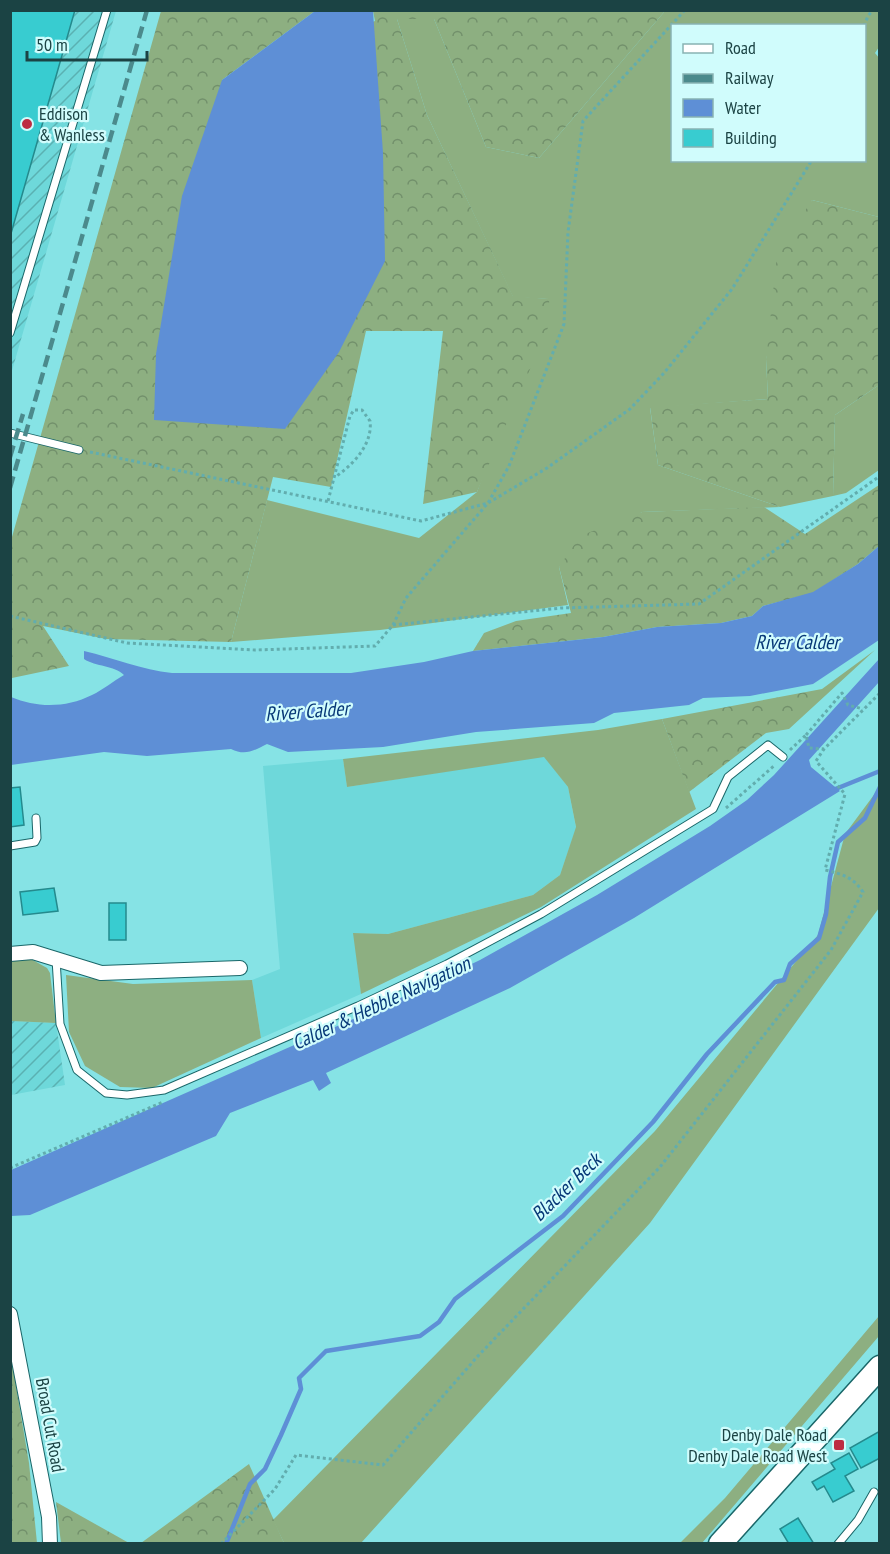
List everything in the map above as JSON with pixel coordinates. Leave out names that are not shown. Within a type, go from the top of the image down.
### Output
[{"type":"main road","points":[[720,1544],[879,1367]]},
{"type":"street","points":[[10,954],[33,952],[101,973],[240,968]]},
{"type":"street","name":"Broad Cut Road","points":[[10,1314],[45,1495],[50,1544]]},
{"type":"lane","points":[[10,333],[106,10]]},
{"type":"lane","points":[[10,433],[80,450]]},
{"type":"lane","points":[[56,959],[60,1024],[77,1070],[106,1093],[126,1095],[164,1090],[358,1006],[447,964],[541,914],[713,809],[728,777],[768,745],[783,757]]},
{"type":"lane","points":[[10,846],[35,842],[37,838],[36,818]]},
{"type":"lane","points":[[838,1544],[858,1520],[874,1492]]},
{"type":"path","points":[[673,24],[686,10]]},
{"type":"path","points":[[865,24],[873,10]]},
{"type":"path","points":[[10,616],[127,642],[255,650],[375,646],[393,625],[406,598],[488,503],[509,466],[564,324],[568,232],[584,121],[671,26]]},
{"type":"path","points":[[80,450],[421,521],[488,503],[547,468],[630,409],[664,373],[732,289],[811,162]]},
{"type":"path","points":[[328,501],[350,416],[354,410],[362,410],[370,421],[367,441],[349,469],[336,477]]},
{"type":"path","points":[[393,625],[561,608],[699,604],[879,476]]},
{"type":"path","points":[[728,806],[759,782],[806,735],[842,693],[848,705],[863,709]]},
{"type":"path","points":[[221,1544],[275,1489],[296,1455],[383,1465],[477,1357],[660,1167],[831,950],[863,892],[855,881],[825,870],[845,794],[816,761],[824,749],[879,693]]},
{"type":"path","points":[[806,735],[810,748],[824,749]]},
{"type":"shaded area","points":[[11,11],[116,11],[11,374]]},
{"type":"shaded area","points":[[544,756],[568,787],[576,828],[560,875],[533,895],[388,934],[354,933],[361,994],[261,1038],[252,980],[280,969],[263,766],[343,759],[347,787]]},
{"type":"shaded area","points":[[11,1021],[56,1023],[65,1085],[11,1095]]},
{"type":"green space","points":[[161,11],[315,11],[222,80],[375,21],[373,11],[665,11],[539,158],[486,147],[434,19],[397,19],[427,115],[513,296],[549,299],[550,323],[477,492],[423,504],[443,331],[366,331],[331,487],[273,477],[231,642],[106,639],[43,626],[69,666],[12,678],[10,544]]},
{"type":"green space","points":[[665,11],[879,11],[879,47],[875,53],[880,59],[879,217],[812,200],[766,359],[768,399],[650,408],[658,465],[780,507],[642,512],[559,567],[568,605],[380,630],[231,642],[267,500],[419,538],[477,492],[548,299],[513,297],[427,115],[397,19],[434,19],[486,147],[539,158]]},
{"type":"green space","points":[[812,200],[879,217],[879,385],[835,415],[833,496],[780,507],[658,465],[650,407],[768,399],[766,359],[777,255]]},
{"type":"green space","points":[[879,385],[879,470],[846,493],[833,496],[835,415]]},
{"type":"green space","points":[[879,485],[879,546],[858,564],[813,593],[763,606],[752,616],[721,623],[657,627],[603,637],[473,651],[484,633],[516,621],[571,613],[559,567],[580,536],[642,512],[764,507],[805,534]]},
{"type":"green space","points":[[875,650],[789,729],[766,733],[689,792],[662,719],[822,689]]},
{"type":"green space","points":[[662,719],[696,809],[541,907],[361,994],[353,933],[388,934],[533,895],[560,875],[576,827],[568,787],[544,757],[347,787],[343,759],[598,730]]},
{"type":"green space","points":[[879,788],[879,908],[650,1223],[361,1543],[284,1543],[273,1520],[655,1131],[818,935],[845,834]]},
{"type":"green space","points":[[31,959],[47,968],[50,973],[56,1023],[11,1021],[11,960]]},
{"type":"green space","points":[[66,975],[133,984],[252,980],[261,1038],[152,1088],[120,1087],[85,1066],[69,1032]]},
{"type":"green space","points":[[879,1316],[879,1336],[702,1543],[680,1543],[725,1498]]},
{"type":"green space","points":[[10,1350],[29,1463],[37,1543],[11,1543]]},
{"type":"green space","points":[[249,1464],[284,1543],[141,1543]]},
{"type":"green space","points":[[56,1502],[129,1543],[61,1543]]},
{"type":"water","points":[[315,11],[373,11],[383,153],[385,261],[339,352],[285,429],[154,420],[156,354],[182,196],[222,80]]},
{"type":"water","name":"River Calder","points":[[879,546],[879,640],[813,684],[750,696],[703,698],[689,705],[614,713],[594,723],[476,732],[383,747],[288,752],[267,744],[245,752],[231,749],[147,756],[104,752],[11,765],[11,697],[41,705],[62,704],[96,693],[124,675],[115,669],[84,659],[84,651],[139,667],[172,673],[351,673],[424,662],[473,651],[603,637],[657,627],[721,623],[752,616],[763,606],[813,592],[858,564]]},
{"type":"water","points":[[879,659],[879,682],[809,760],[811,767],[840,791],[634,918],[510,988],[326,1073],[331,1083],[319,1091],[313,1080],[230,1113],[216,1136],[30,1215],[11,1216],[11,1170],[394,1001],[480,960],[597,895],[710,826],[747,800],[774,775]]},
{"type":"building","name":"Eddison & Wanless","points":[[10,10],[75,10],[10,237]]},
{"type":"building","points":[[20,787],[24,825],[10,827],[10,788]]},
{"type":"building","points":[[54,888],[58,911],[23,915],[20,892]]},
{"type":"building","points":[[109,903],[126,903],[126,940],[109,940]]},
{"type":"building","points":[[880,1431],[880,1458],[861,1468],[850,1448]]},
{"type":"building","points":[[849,1453],[858,1469],[845,1476],[854,1491],[833,1502],[824,1486],[817,1490],[812,1482],[835,1469],[831,1463]]},
{"type":"building","points":[[798,1518],[814,1544],[789,1544],[780,1529]]},
{"type":"waterway","name":"Calder & Hebble Navigation","points":[[833,790],[880,771]]},
{"type":"waterway","name":"Blacker Beck","points":[[226,1544],[250,1484],[265,1469],[281,1435],[301,1389],[299,1378],[326,1351],[420,1336],[439,1322],[455,1299],[563,1216],[653,1122],[707,1054],[775,982],[784,980],[790,964],[819,938],[826,914],[830,877],[838,842],[865,818],[880,787]]},
{"type":"railway","points":[[10,488],[147,10]]},
{"type":"railway","points":[[10,457],[23,414]]},
{"type":"place","name":"Eddison & Wanless","points":[[27,124]]},
{"type":"place","name":"Denby Dale Road Denby Dale Road West","points":[[839,1445]]}]
